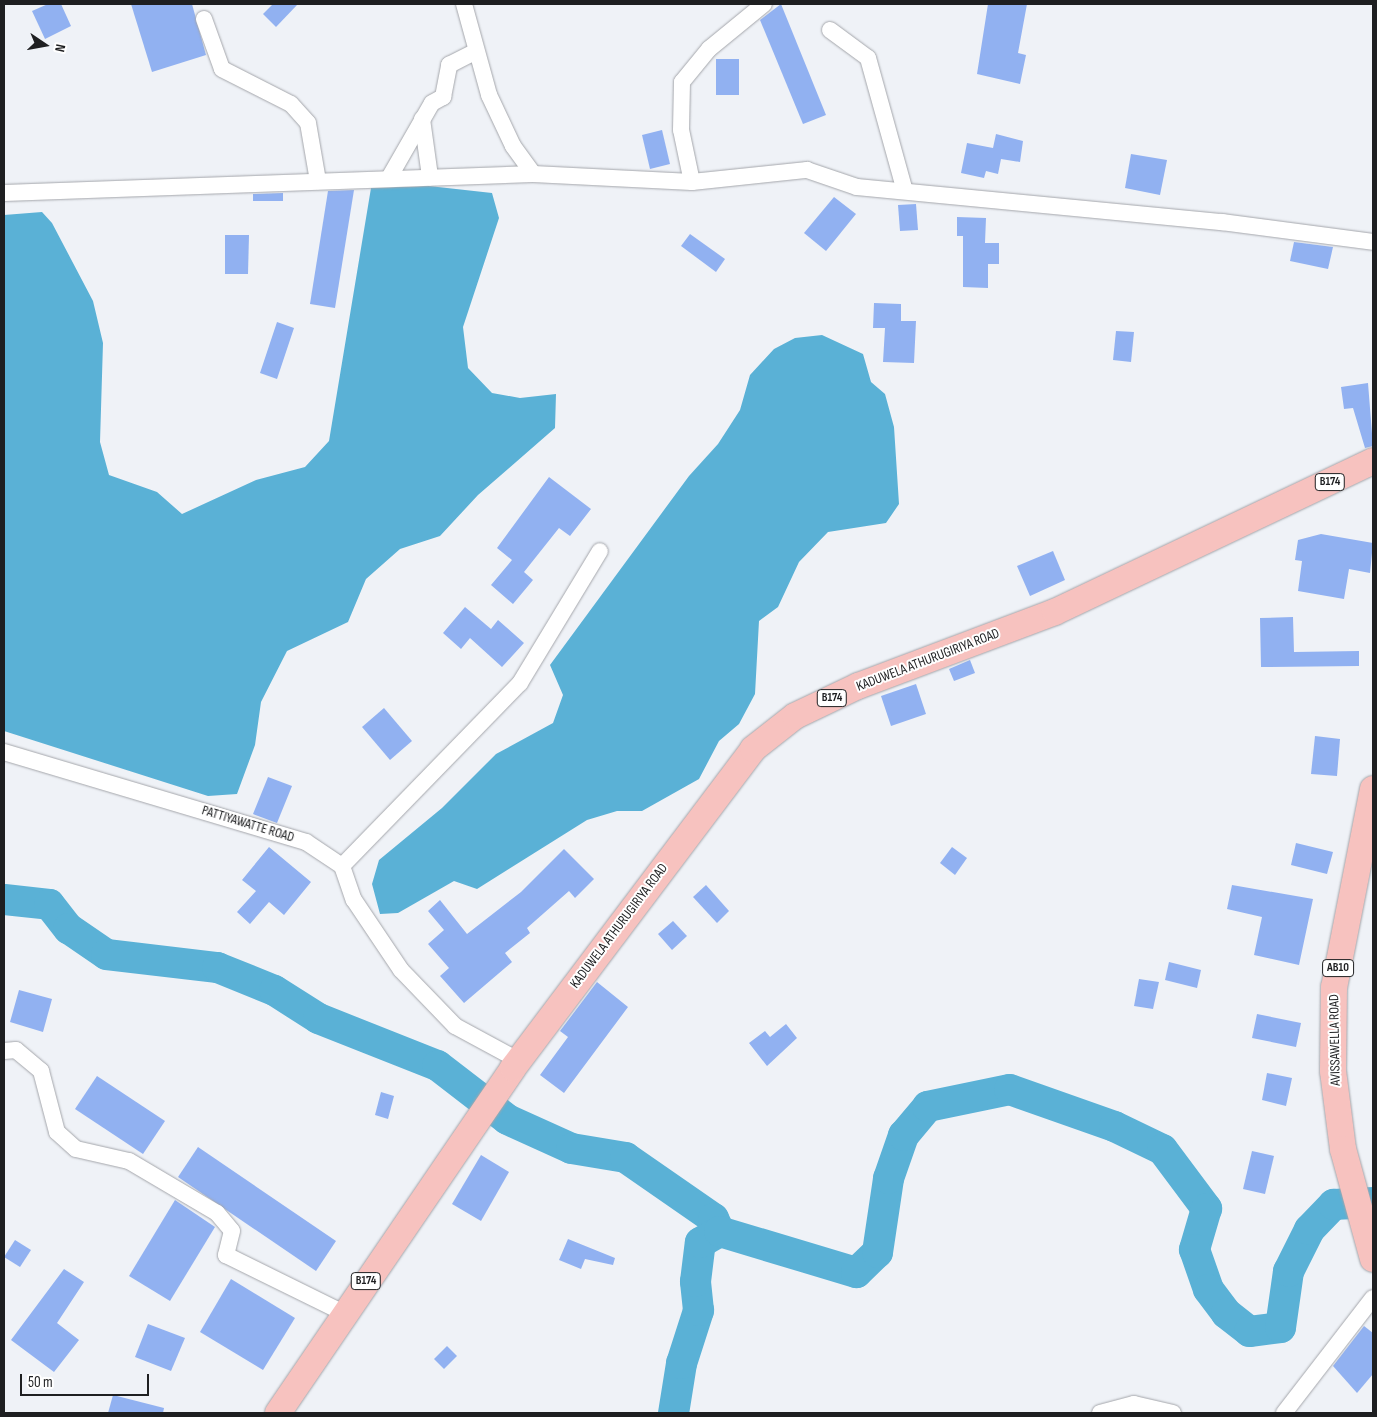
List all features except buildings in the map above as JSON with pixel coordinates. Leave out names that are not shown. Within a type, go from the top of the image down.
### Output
[{"type":"main road","name":"KADUWELA ATHURUGIRIYA ROAD","points":[[344,1313],[515,1064],[753,749],[795,716],[858,686],[1055,612],[1373,461]]},
{"type":"main road","name":"AVISSAWELLA ROAD","points":[[1371,1252],[1343,1148],[1333,1071],[1334,987],[1373,789]]},
{"type":"main road","name":"B174","points":[[278,1413],[344,1313]]},
{"type":"street","points":[[464,4],[488,96],[513,146],[533,174]]},
{"type":"street","points":[[692,182],[681,130],[682,82],[709,49],[764,4]]},
{"type":"street","points":[[204,19],[222,69],[291,104],[308,123],[318,180]]},
{"type":"street","points":[[830,30],[868,58],[904,188]]},
{"type":"street","points":[[389,178],[432,103],[443,97],[449,66],[476,51]]},
{"type":"street","points":[[422,119],[430,177]]},
{"type":"street","points":[[4,193],[318,180],[533,174],[692,182],[807,170],[857,187],[904,188],[1222,222],[1373,242]]},
{"type":"street","points":[[515,1064],[455,1026],[401,970],[354,900],[342,866],[520,683],[600,551]]},
{"type":"street","name":"PATTIYAWATTE ROAD","points":[[4,752],[273,830],[306,842],[342,866]]},
{"type":"street","points":[[4,1051],[16,1050],[41,1071],[57,1132],[76,1149],[129,1161],[209,1208],[232,1231],[226,1255],[344,1313]]},
{"type":"street","points":[[1284,1413],[1373,1298]]},
{"type":"street","points":[[1100,1413],[1134,1404],[1173,1413]]},
{"type":"water","points":[[429,186],[492,193],[499,218],[463,327],[468,368],[492,393],[520,398],[556,394],[555,428],[478,495],[440,536],[400,549],[366,579],[348,622],[287,651],[261,702],[255,745],[237,794],[208,796],[4,731],[4,215],[42,212],[52,223],[93,301],[103,343],[100,442],[109,475],[157,492],[182,514],[256,480],[305,467],[329,441],[371,188]]},
{"type":"water","points":[[822,335],[863,354],[871,382],[885,394],[894,427],[899,504],[886,523],[828,532],[799,562],[778,607],[759,621],[755,694],[739,724],[719,741],[699,779],[642,811],[617,811],[587,820],[477,889],[454,881],[398,913],[380,914],[372,884],[379,860],[442,808],[496,754],[553,723],[563,695],[550,665],[689,476],[718,444],[740,410],[750,375],[774,349],[795,338]]},
{"type":"waterway","points":[[4,899],[49,904],[68,928],[106,954],[217,967],[274,990],[318,1018],[437,1065],[507,1119],[571,1148],[625,1157],[713,1218],[719,1231]]},
{"type":"waterway","points":[[673,1413],[681,1363],[698,1310],[695,1281],[700,1242],[719,1231],[856,1272],[877,1252],[888,1178],[903,1135],[927,1106],[1009,1089],[1114,1126],[1162,1149],[1206,1208],[1194,1249],[1208,1289],[1226,1313],[1249,1331],[1280,1327],[1288,1271],[1309,1229],[1333,1204],[1373,1202]]}]
